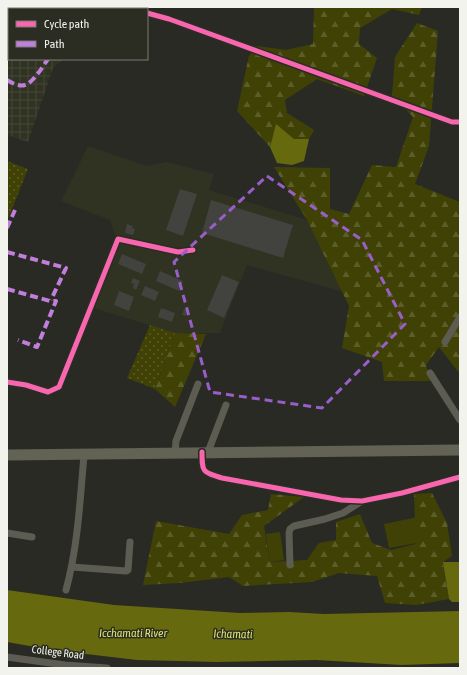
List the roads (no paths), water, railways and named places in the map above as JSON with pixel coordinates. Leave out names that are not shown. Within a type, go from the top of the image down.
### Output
[{"type":"highway","points":[[7,455],[460,450]]},
{"type":"street","points":[[148,14],[169,20],[452,122],[460,122]]},
{"type":"street","points":[[7,382],[26,385],[48,392],[59,387],[118,239],[178,252],[193,250]]},
{"type":"street","points":[[445,342],[460,317]]},
{"type":"street","points":[[430,373],[460,420]]},
{"type":"street","points":[[175,453],[176,441],[198,384]]},
{"type":"street","points":[[226,405],[205,452],[202,467],[204,471],[222,478],[341,500],[362,501],[460,477]]},
{"type":"street","points":[[66,590],[72,566],[80,506],[84,455]]},
{"type":"street","points":[[290,565],[290,529],[294,526],[343,513],[362,501]]},
{"type":"street","points":[[7,533],[32,537]]},
{"type":"street","points":[[72,566],[126,571],[130,565],[130,542]]},
{"type":"street","name":"College Road","points":[[7,657],[64,665],[107,668]]},
{"type":"water","points":[[276,124],[294,139],[309,139],[304,161],[292,165],[277,163],[270,147]]},
{"type":"water","points":[[443,562],[460,562],[460,602],[452,602],[449,599]]},
{"type":"water","name":"Icchamati River","points":[[7,590],[114,605],[240,613],[289,612],[324,614],[460,611],[460,663],[402,665],[316,660],[217,662],[137,660],[52,650],[7,642]]},
{"type":"water label","name":"Ichamati","points":[[233,634]]}]
